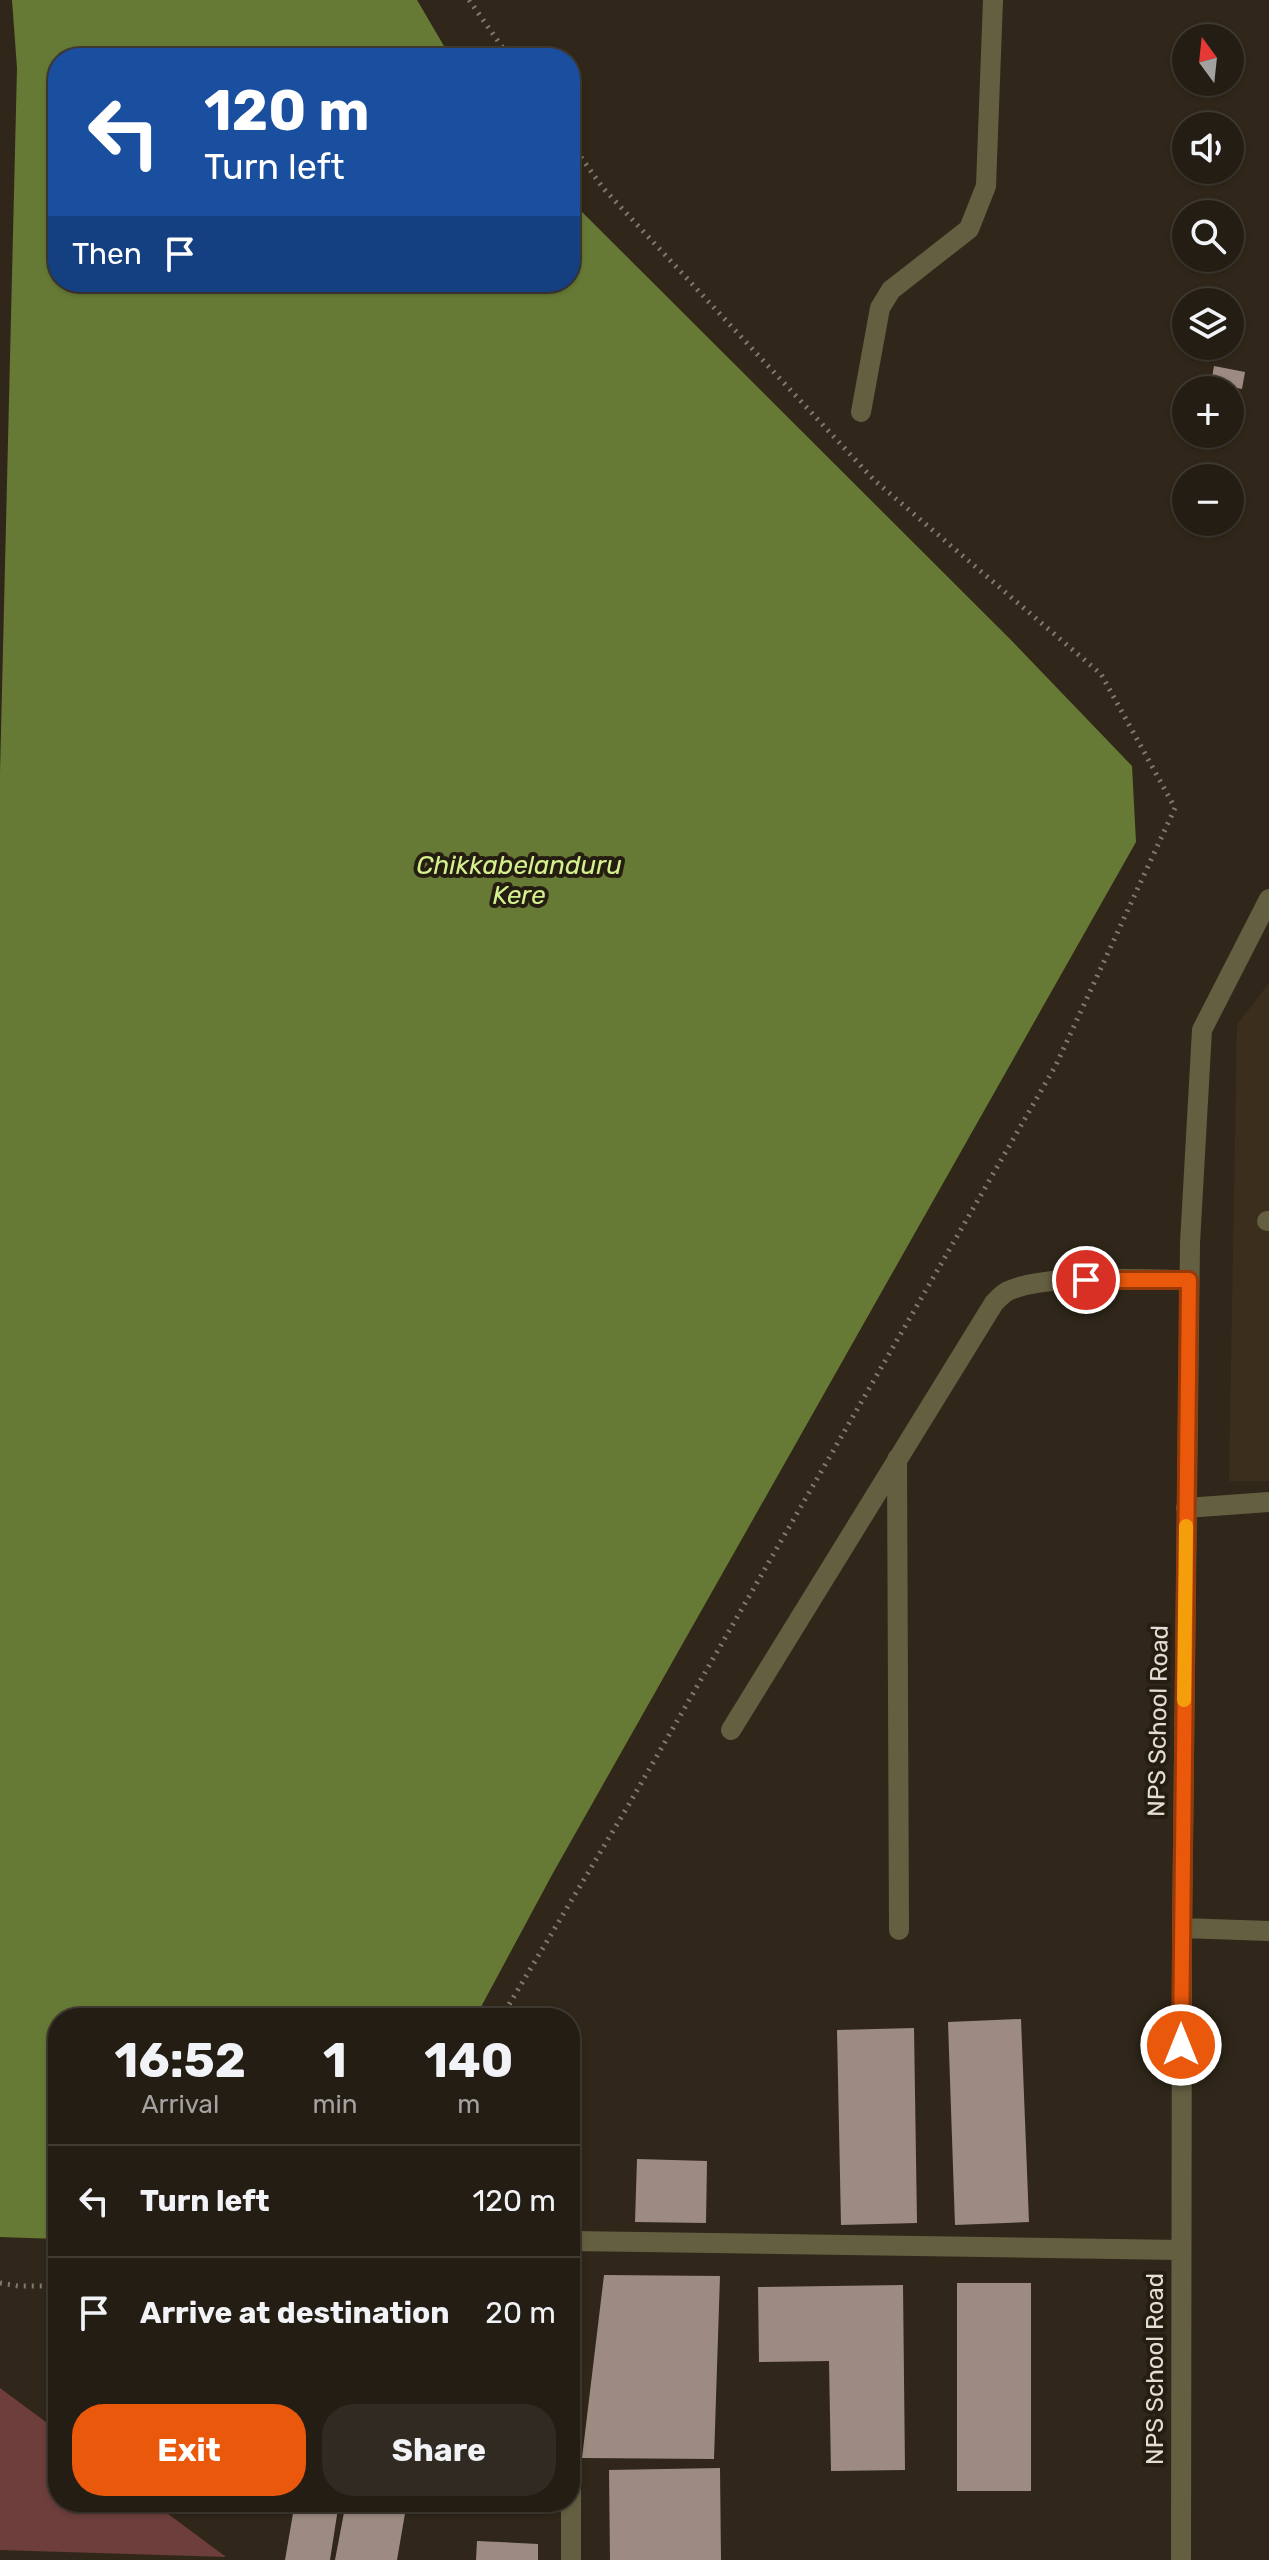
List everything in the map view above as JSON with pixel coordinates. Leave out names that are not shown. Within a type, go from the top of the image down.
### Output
[{"type":"street","points":[[861,412],[880,308],[891,290],[969,229],[986,186],[993,0]]},
{"type":"street","name":"NPS School Road","points":[[1181,2560],[1182,1928],[1189,1280],[1202,1030],[1269,899]]},
{"type":"street","points":[[731,1730],[994,1303],[1005,1292],[1028,1284],[1086,1280],[1189,1280]]},
{"type":"street","points":[[897,1459],[899,1930]]},
{"type":"street","points":[[1186,1508],[1269,1502]]},
{"type":"street","points":[[1182,1928],[1269,1931]]},
{"type":"street","points":[[580,2241],[1181,2250]]},
{"type":"street","points":[[571,2512],[571,2560]]},
{"type":"path","points":[[469,0],[503,48]]},
{"type":"path","points":[[507,2008],[628,1806],[1056,1065],[1175,808],[1101,674],[874,480],[603,188],[580,156]]},
{"type":"path","points":[[0,2283],[48,2286]]},
{"type":"shaded area","points":[[1269,983],[1269,1481],[1229,1481],[1237,1025]]},
{"type":"shaded area","points":[[0,2388],[48,2424],[48,2512],[165,2512],[226,2557],[0,2550]]},
{"type":"water","name":"Chikkabelanduru Kere","points":[[12,0],[417,0],[445,48],[48,48],[48,292],[580,292],[580,210],[1010,639],[1132,766],[1136,842],[553,1873],[480,2008],[48,2008],[48,2239],[0,2237],[0,773],[17,68]]},
{"type":"building","points":[[1214,366],[1245,372],[1244,378],[1212,376]]},
{"type":"building","points":[[1021,2019],[1029,2222],[955,2225],[948,2022]]},
{"type":"building","points":[[914,2028],[917,2223],[841,2225],[837,2030]]},
{"type":"building","points":[[637,2159],[707,2161],[706,2223],[635,2222]]},
{"type":"building","points":[[604,2275],[720,2276],[714,2459],[582,2458]]},
{"type":"building","points":[[957,2283],[1031,2283],[1031,2491],[957,2491]]},
{"type":"building","points":[[903,2285],[905,2470],[831,2471],[829,2361],[759,2362],[758,2287]]},
{"type":"building","points":[[720,2468],[721,2560],[610,2560],[609,2470]]},
{"type":"building","points":[[293,2512],[337,2512],[330,2560],[285,2560]]},
{"type":"building","points":[[344,2512],[405,2512],[397,2560],[335,2560]]},
{"type":"building","points":[[477,2541],[538,2544],[538,2560],[476,2560]]},
{"type":"slow traffic","points":[[1184,1700],[1186,1526]]},
{"type":"route","points":[[1086,1280],[1189,1280],[1181,2045]]}]
